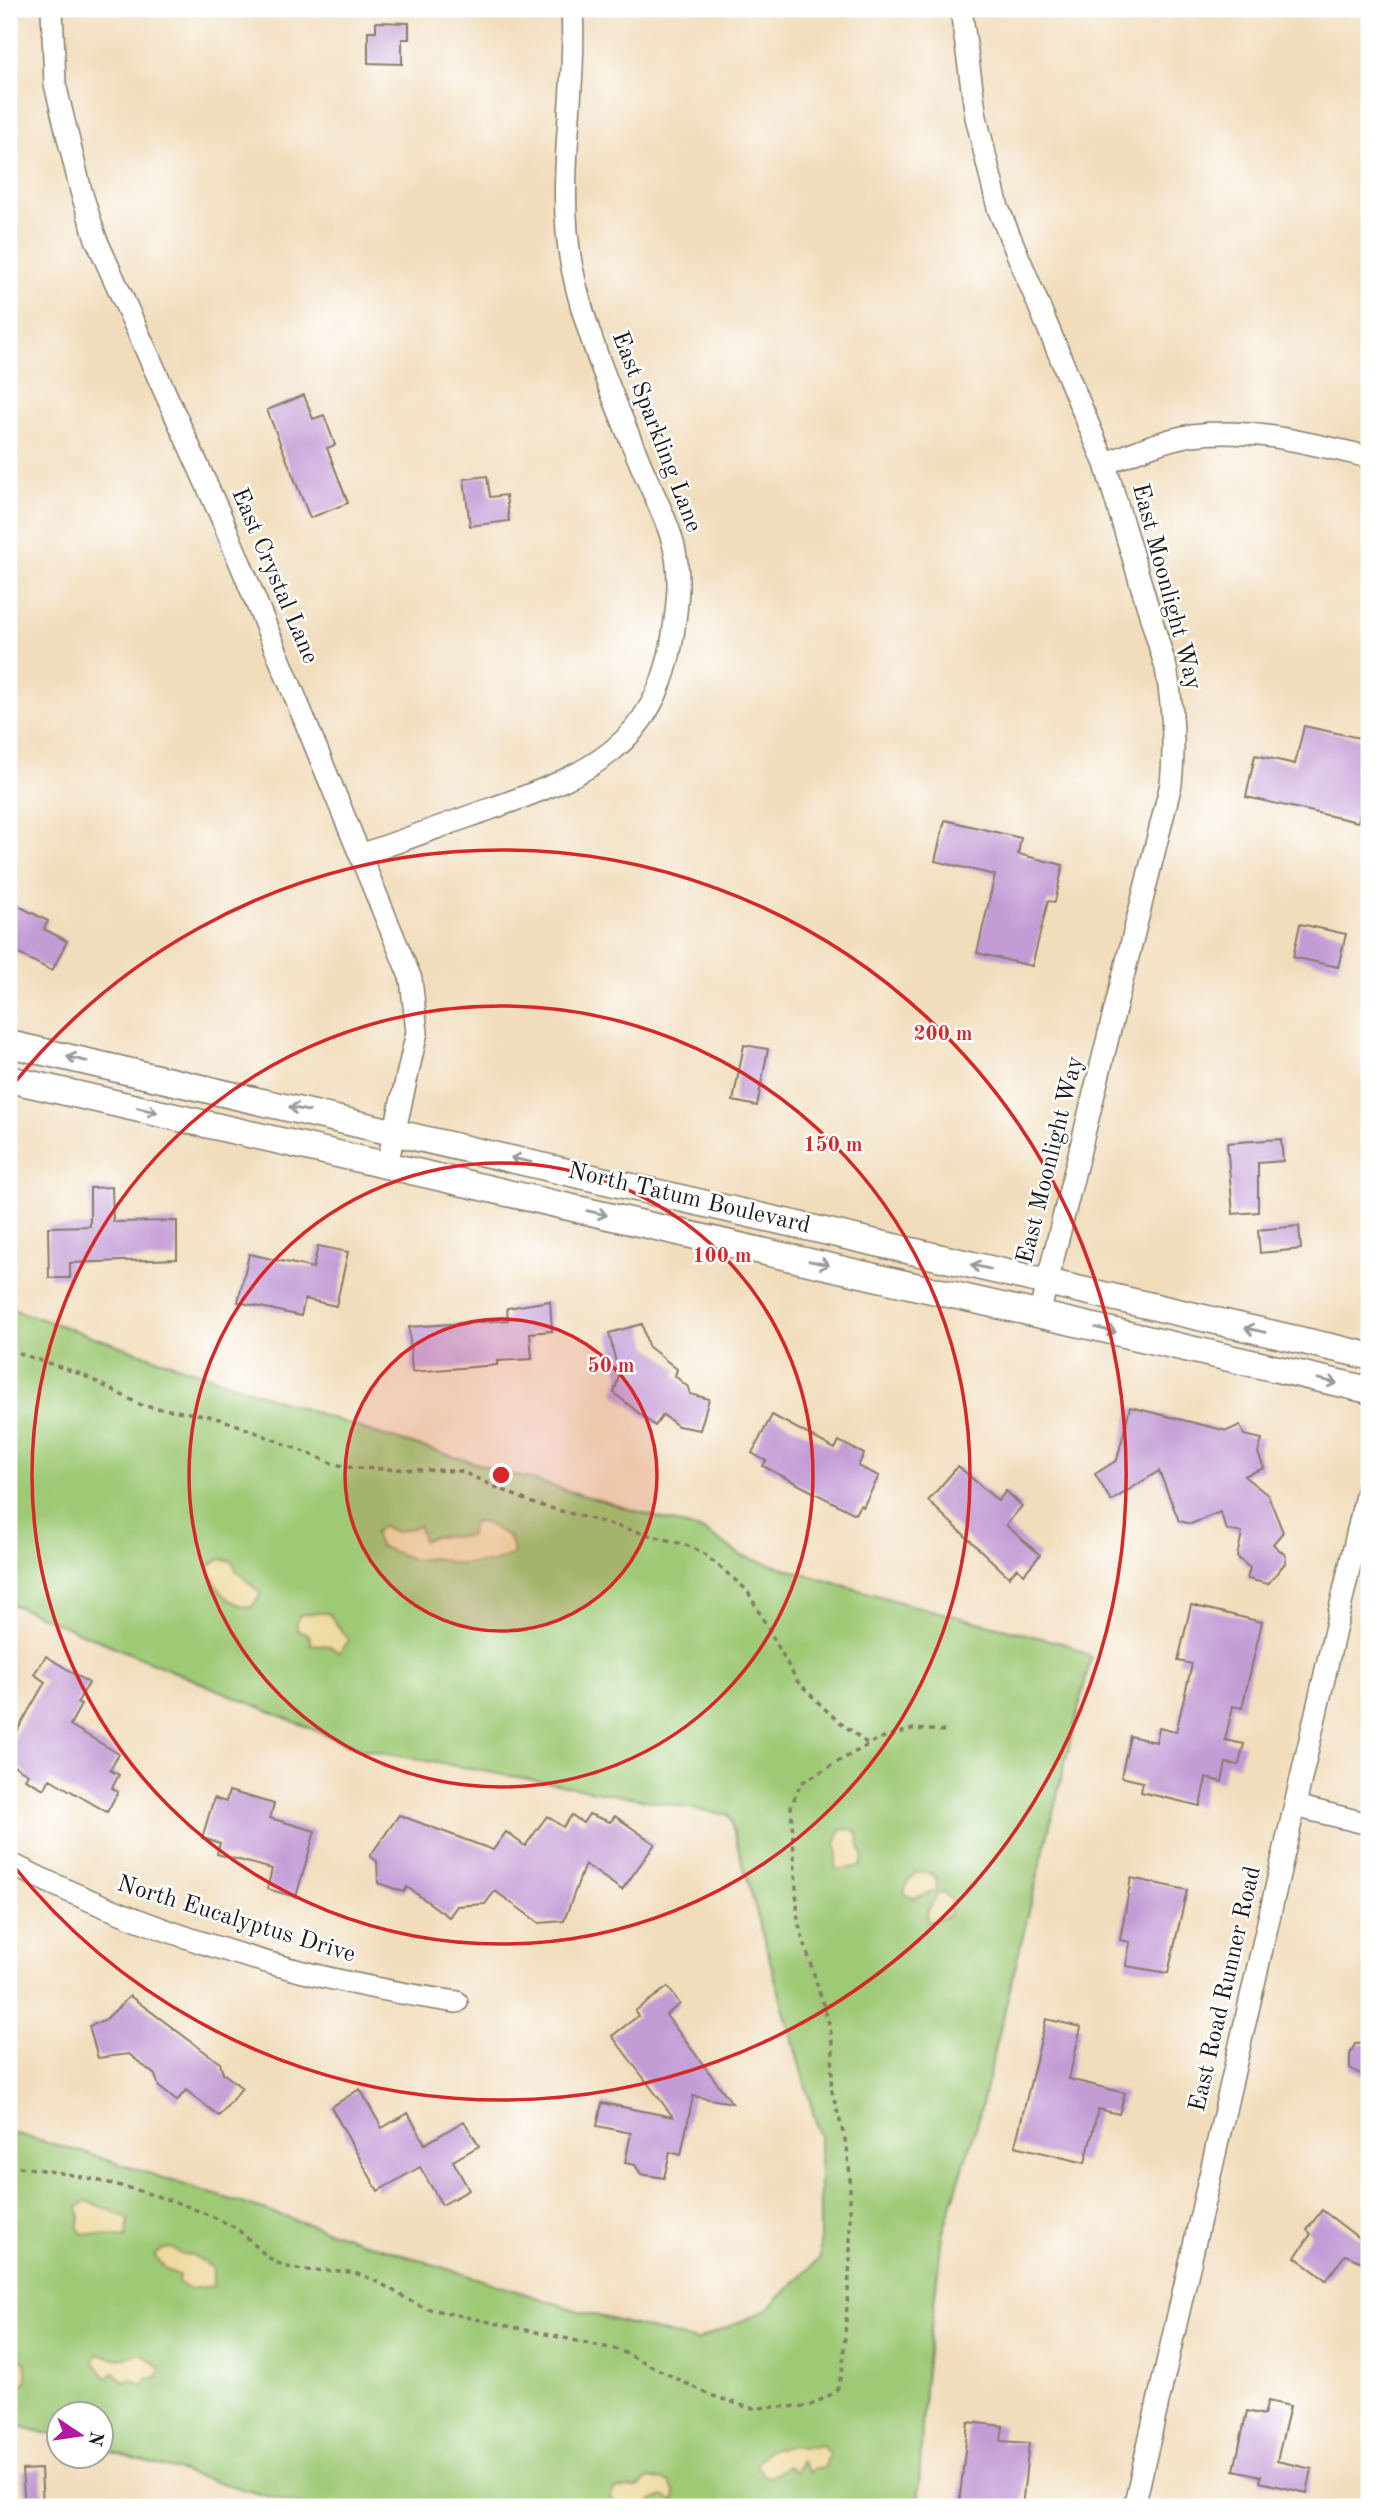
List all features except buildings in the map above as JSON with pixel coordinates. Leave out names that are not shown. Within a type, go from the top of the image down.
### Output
[{"type":"main road","name":"North Tatum Boulevard","points":[[9,1044],[394,1130],[1369,1356]]},
{"type":"main road","name":"North Tatum Boulevard","points":[[9,1079],[1369,1390]]},
{"type":"street","name":"East Crystal Lane","points":[[52,9],[55,84],[80,191],[96,239],[222,519],[411,979],[417,1032],[387,1165]]},
{"type":"street","name":"East Sparkling Lane","points":[[360,855],[538,792],[588,770],[616,748],[644,718],[667,670],[678,599],[679,568],[671,535],[595,351],[572,268],[566,229],[572,9]]},
{"type":"street","name":"East Moonlight Way","points":[[961,9],[976,117],[998,208],[1105,464],[1166,668],[1175,751],[1171,784],[1039,1315]]},
{"type":"street","points":[[1105,464],[1191,436],[1224,433],[1278,438],[1369,457]]},
{"type":"street","name":"East Road Runner Road","points":[[1133,2507],[1369,1482]]},
{"type":"street","points":[[1295,1805],[1369,1824]]},
{"type":"street","name":"North Eucalyptus Drive","points":[[9,1863],[101,1907],[259,1959],[394,1993],[457,2002]]},
{"type":"path","points":[[9,1350],[81,1374],[143,1406],[222,1420],[334,1464],[355,1468],[460,1471],[532,1503],[687,1545],[702,1552],[747,1590],[797,1681],[830,1714],[869,1745]]},
{"type":"path","points":[[9,2166],[61,2173],[148,2195],[230,2226],[282,2265],[348,2272],[385,2285],[404,2299],[425,2308],[619,2350],[710,2395],[750,2408],[787,2408],[824,2400],[838,2388],[843,2366],[850,2260],[850,2176],[847,2147],[831,2088],[833,2050],[830,2027],[798,1922],[791,1806],[801,1783],[869,1745],[914,1729],[946,1731]]},
{"type":"green space","points":[[9,1308],[375,1433],[706,1532],[742,1556],[907,1604],[1069,1645],[1091,1657],[978,2120],[942,2235],[924,2388],[918,2507],[306,2507],[116,2453],[116,2400],[46,2400],[46,2433],[9,2423],[9,2132],[79,2151],[579,2311],[696,2341],[765,2311],[820,2258],[820,2137],[729,1815],[360,1749],[9,1603]]},
{"type":"sand","points":[[474,1522],[485,1523],[509,1537],[514,1554],[493,1562],[458,1564],[434,1558],[414,1560],[379,1546],[374,1533],[383,1526],[395,1532],[419,1526],[423,1541],[431,1537],[469,1536]]},
{"type":"sand","points":[[220,1559],[232,1561],[237,1571],[261,1594],[252,1607],[236,1603],[218,1588],[209,1565]]},
{"type":"sand","points":[[328,1613],[349,1640],[339,1653],[330,1646],[311,1644],[309,1635],[298,1631],[296,1622],[300,1615]]},
{"type":"sand","points":[[840,1830],[858,1832],[859,1847],[864,1857],[861,1866],[839,1870],[835,1867],[838,1849],[835,1844]]},
{"type":"sand","points":[[916,1872],[929,1873],[936,1877],[937,1891],[913,1898],[904,1893],[908,1881]]},
{"type":"sand","points":[[944,1892],[952,1901],[949,1916],[928,1922],[929,1908],[937,1894]]},
{"type":"sand","points":[[86,2202],[129,2221],[125,2238],[81,2233],[77,2226],[80,2218],[78,2207]]},
{"type":"sand","points":[[172,2248],[180,2254],[192,2255],[213,2268],[213,2286],[189,2289],[178,2282],[179,2275],[168,2271],[154,2256],[163,2249]]},
{"type":"sand","points":[[142,2353],[160,2368],[157,2379],[148,2378],[142,2386],[131,2379],[123,2382],[114,2373],[106,2378],[94,2362],[97,2354],[121,2359]]},
{"type":"sand","points":[[15,2355],[25,2362],[27,2380],[21,2385],[9,2385],[9,2357]]},
{"type":"sand","points":[[822,2445],[830,2454],[824,2468],[814,2468],[810,2473],[801,2461],[796,2472],[788,2466],[770,2477],[763,2475],[756,2465],[767,2450]]},
{"type":"sand","points":[[649,2478],[669,2482],[676,2493],[674,2502],[664,2496],[652,2501],[647,2507],[620,2507],[610,2497],[614,2489],[638,2487]]}]
